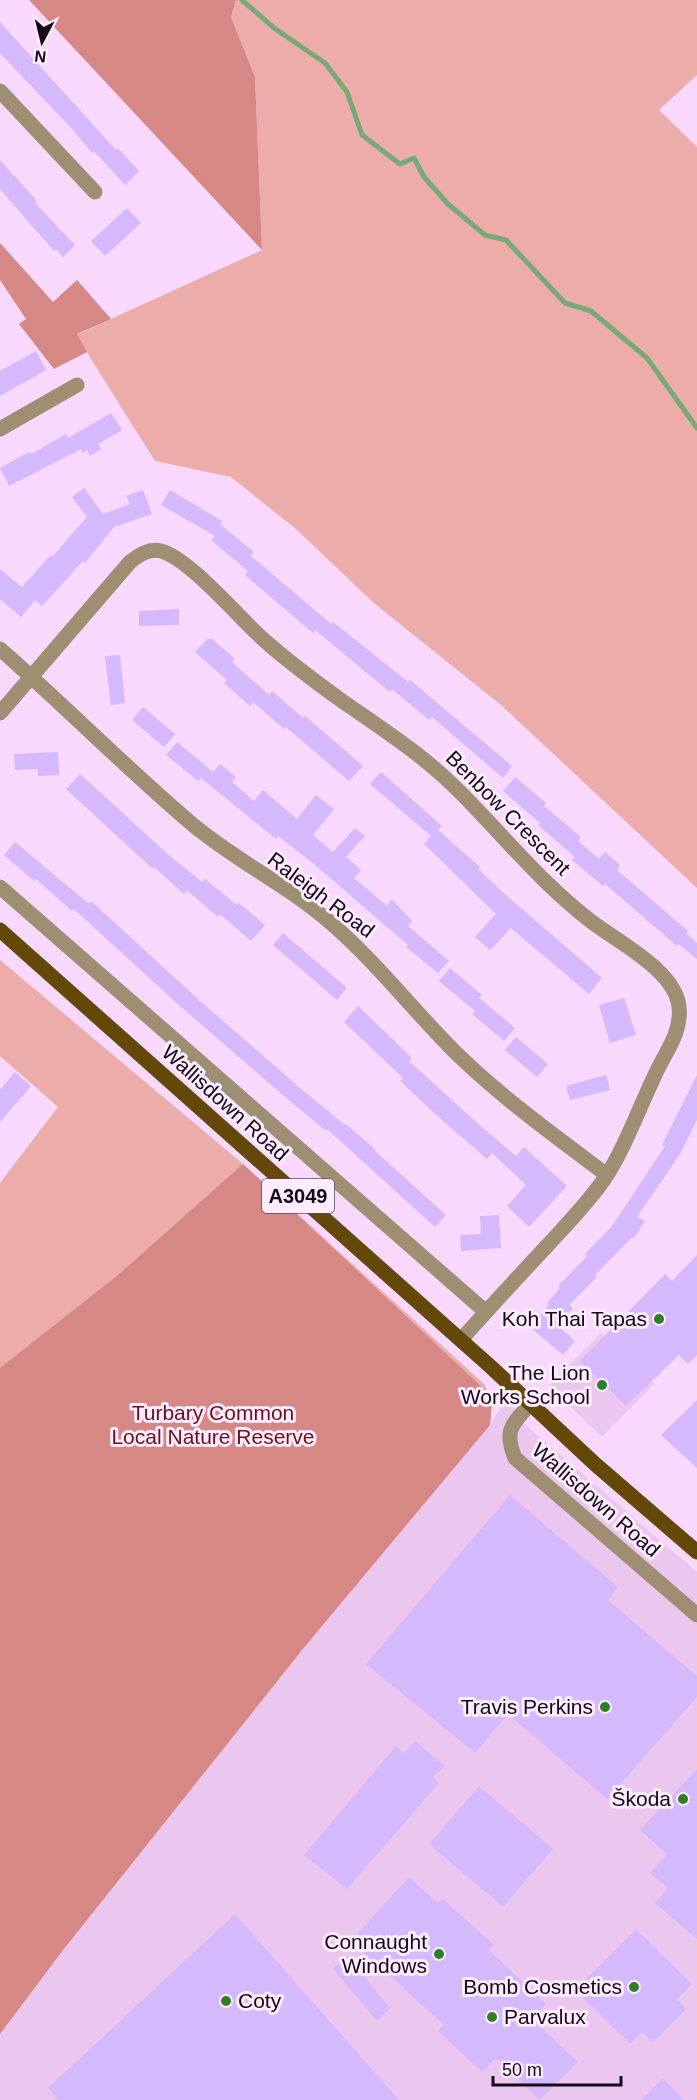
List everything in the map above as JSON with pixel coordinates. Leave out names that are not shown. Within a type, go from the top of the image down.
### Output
[{"type":"main road","name":"Wallisdown Road","points":[[0,930],[461,1340],[595,1464],[697,1552]]},
{"type":"street","points":[[0,91],[95,192]]},
{"type":"street","points":[[0,429],[77,385]]},
{"type":"street","name":"Benbow Crescent","points":[[0,713],[130,562],[143,553],[158,550],[171,555],[302,672],[423,758],[457,789],[558,894],[666,978],[676,993],[680,1021],[674,1039],[607,1175],[585,1204],[461,1340]]},
{"type":"street","name":"Raleigh Road","points":[[0,649],[193,825],[330,922],[364,953],[465,1061],[536,1122],[607,1175]]},
{"type":"street","name":"Wallisdown Road","points":[[0,887],[486,1312]]},
{"type":"street","name":"Wallisdown Road","points":[[531,1403],[518,1417],[508,1435],[514,1458],[697,1615]]},
{"type":"shaded area","name":"The Lion Works School","points":[[601,1333],[654,1384],[602,1437],[549,1386]]},
{"type":"shaded area","points":[[505,1402],[522,1413],[518,1418],[697,1572],[697,2100],[0,2100],[0,2034],[63,1950],[306,1645],[489,1426]]},
{"type":"green space","points":[[29,0],[236,0],[231,17],[255,77],[262,250]]},
{"type":"green space","points":[[236,0],[697,0],[697,75],[659,110],[697,147],[697,888],[501,705],[375,604],[296,529],[231,477],[155,461],[76,335],[262,250],[255,77],[231,17]]},
{"type":"green space","points":[[0,243],[53,302],[77,280],[111,319],[77,334],[87,352],[54,369],[19,324],[26,319],[0,280]]},
{"type":"green space","name":"Turbary Common Local Nature Reserve","points":[[0,960],[243,1164],[484,1384],[492,1401],[490,1425],[306,1645],[63,1950],[0,2034],[0,1183],[58,1107],[0,1056]]},
{"type":"green space","name":"Turbary Common Local Nature Reserve","points":[[243,1164],[484,1389],[492,1401],[490,1425],[306,1645],[63,1950],[0,2034],[0,1368],[118,1275]]},
{"type":"building","points":[[0,22],[116,150],[118,148],[139,171],[125,185],[94,151],[92,153],[0,53]]},
{"type":"building","points":[[0,160],[37,201],[35,203],[75,245],[63,257],[56,249],[54,251],[0,189]]},
{"type":"building","points":[[127,208],[141,223],[105,256],[91,241]]},
{"type":"building","points":[[36,351],[46,370],[0,396],[0,371]]},
{"type":"building","points":[[111,413],[122,430],[98,444],[101,449],[90,456],[87,450],[83,453],[81,449],[9,486],[0,468],[66,434],[68,438]]},
{"type":"building","points":[[84,488],[103,514],[130,504],[126,496],[143,490],[152,514],[114,527],[85,563],[83,561],[42,606],[35,600],[21,617],[0,599],[0,569],[22,587],[87,517],[72,497]]},
{"type":"building","points":[[170,490],[222,521],[220,524],[254,552],[251,556],[331,624],[333,622],[408,682],[410,680],[512,766],[503,778],[432,717],[429,720],[392,689],[390,692],[315,630],[313,633],[245,575],[248,571],[211,540],[215,536],[161,505]]},
{"type":"building","points":[[179,609],[179,625],[139,626],[139,611]]},
{"type":"building","points":[[207,639],[212,639],[235,659],[232,662],[269,695],[272,691],[363,766],[349,781],[253,702],[250,706],[224,683],[227,680],[195,652]]},
{"type":"building","points":[[120,655],[125,703],[111,705],[105,656]]},
{"type":"building","points":[[143,707],[175,734],[164,747],[132,720]]},
{"type":"building","points":[[177,742],[213,772],[220,764],[236,777],[232,782],[254,801],[263,790],[297,819],[316,795],[334,809],[313,835],[333,852],[355,828],[365,836],[346,857],[361,870],[354,878],[387,906],[392,899],[412,921],[408,926],[449,961],[438,973],[314,864],[278,836],[276,839],[201,778],[198,781],[166,755]]},
{"type":"building","points":[[58,752],[59,775],[38,776],[38,769],[15,770],[14,754]]},
{"type":"building","points":[[381,772],[442,826],[438,830],[480,867],[478,869],[508,897],[602,978],[589,994],[511,928],[490,950],[475,937],[496,914],[424,844],[431,836],[370,784]]},
{"type":"building","points":[[80,774],[171,857],[202,882],[205,879],[237,905],[239,903],[265,925],[251,941],[220,914],[218,917],[187,890],[184,894],[154,867],[153,869],[66,789]]},
{"type":"building","points":[[515,777],[546,803],[544,806],[581,837],[578,841],[599,859],[605,852],[620,865],[617,870],[688,931],[686,933],[697,943],[697,959],[679,944],[677,946],[605,884],[603,886],[572,860],[575,857],[503,791]]},
{"type":"building","points":[[15,842],[89,904],[91,901],[200,1001],[376,1150],[446,1215],[435,1227],[327,1129],[326,1131],[290,1101],[180,1006],[74,909],[72,911],[36,879],[34,881],[4,855]]},
{"type":"building","points":[[283,933],[347,988],[337,1000],[273,945]]},
{"type":"building","points":[[450,968],[482,995],[479,998],[515,1028],[504,1041],[472,1014],[475,1011],[439,981]]},
{"type":"building","points":[[624,998],[636,1035],[610,1043],[599,1005]]},
{"type":"building","points":[[358,1006],[412,1058],[409,1061],[475,1121],[516,1156],[524,1147],[567,1186],[529,1227],[507,1206],[526,1185],[492,1153],[487,1159],[442,1120],[400,1081],[403,1078],[344,1022]]},
{"type":"building","points":[[516,1037],[548,1064],[537,1077],[505,1050]]},
{"type":"building","points":[[15,1072],[31,1086],[0,1122],[0,1090]]},
{"type":"building","points":[[606,1075],[610,1090],[570,1100],[566,1086]]},
{"type":"building","points":[[697,1075],[697,1120],[680,1154],[637,1217],[645,1221],[634,1238],[632,1237],[595,1275],[597,1277],[569,1305],[573,1308],[558,1326],[575,1341],[563,1355],[530,1327],[549,1305],[547,1303],[560,1288],[558,1286],[587,1256],[585,1254],[611,1227],[624,1208],[665,1146],[662,1145]]},
{"type":"building","points":[[499,1215],[501,1248],[461,1251],[460,1235],[481,1234],[480,1216]]},
{"type":"building","name":"Koh Thai Tapas","points":[[697,1255],[697,1355],[688,1364],[679,1355],[626,1406],[580,1361],[665,1274],[672,1281]]},
{"type":"building","points":[[697,1400],[697,1468],[661,1435]]},
{"type":"building","points":[[510,1495],[618,1587],[608,1600],[697,1676],[697,1697],[607,1799],[508,1714],[475,1753],[366,1664]]},
{"type":"building","points":[[415,1741],[445,1766],[433,1777],[439,1783],[347,1889],[304,1855],[396,1746],[404,1753]]},
{"type":"building","name":"Škoda","points":[[697,1769],[697,1939],[655,1903],[668,1888],[650,1873],[667,1854],[640,1830]]},
{"type":"building","points":[[479,1786],[553,1849],[503,1907],[429,1844]]},
{"type":"building","points":[[409,1877],[438,1903],[443,1899],[494,1945],[489,1950],[546,2004],[532,2019],[578,2062],[539,2100],[496,2058],[482,2072],[438,2031],[444,2025],[356,1945],[360,1941],[355,1936]]},
{"type":"building","name":"Coty","points":[[235,1914],[399,2100],[58,2100],[48,2088]]},
{"type":"building","name":"Bomb Cosmetics","points":[[636,1929],[692,1984],[677,1999],[686,2009],[653,2042],[642,2032],[630,2044],[575,1990]]},
{"type":"building","points":[[347,1955],[390,2008],[377,2021],[333,1969]]},
{"type":"building","points":[[663,2078],[684,2100],[641,2100]]},
{"type":"waterway","points":[[242,0],[274,28],[325,63],[347,92],[362,135],[400,164],[414,158],[424,177],[448,204],[485,235],[506,240],[565,303],[591,311],[647,358],[697,428]]},
{"type":"place","name":"Koh Thai Tapas","points":[[659,1319]]},
{"type":"place","name":"The Lion Works School","points":[[602,1385]]},
{"type":"place","name":"Travis Perkins","points":[[605,1707]]},
{"type":"place","name":"Škoda","points":[[683,1799]]},
{"type":"place","name":"Connaught Windows","points":[[439,1954]]},
{"type":"place","name":"Bomb Cosmetics","points":[[634,1987]]},
{"type":"place","name":"Coty","points":[[226,2001]]},
{"type":"place","name":"Parvalux","points":[[492,2017]]}]
